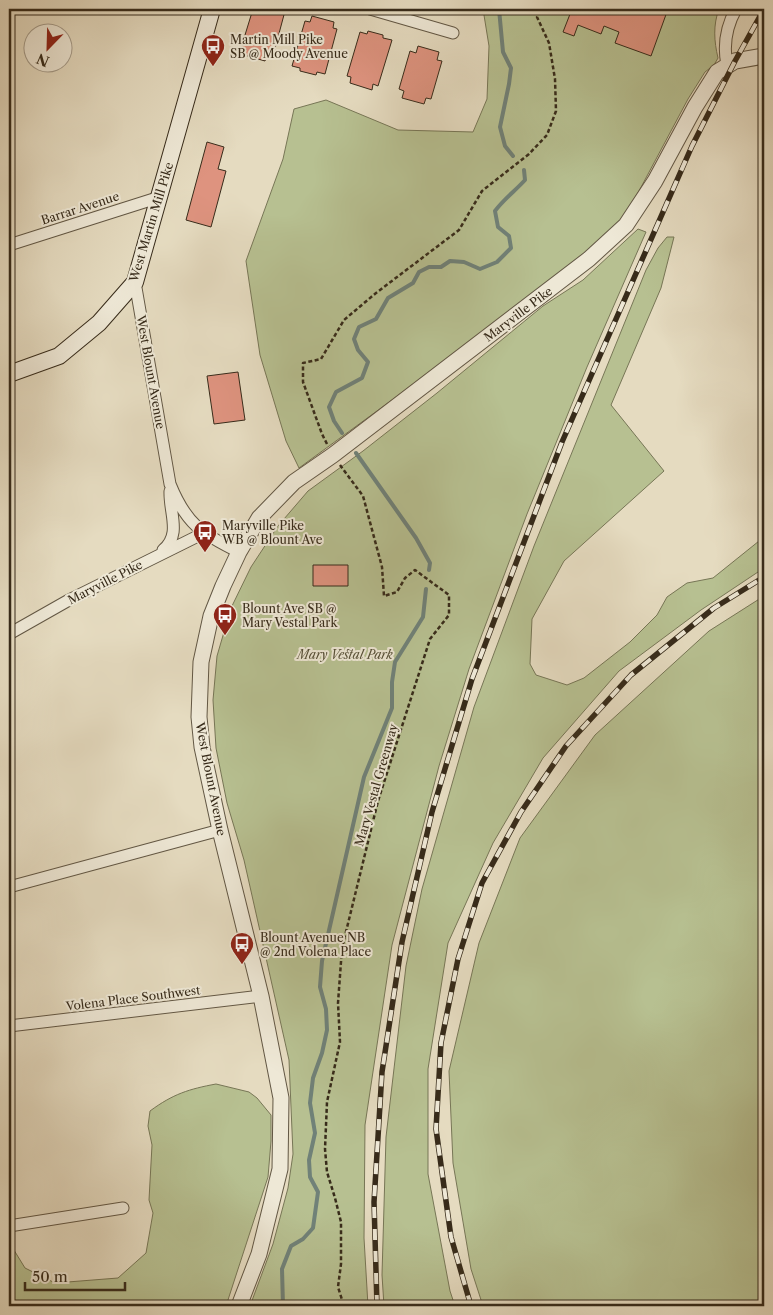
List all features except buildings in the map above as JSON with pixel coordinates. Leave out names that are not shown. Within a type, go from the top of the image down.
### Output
[{"type":"main road","name":"West Martin Mill Pike","points":[[9,374],[59,356],[99,323],[135,282],[212,9]]},
{"type":"street","points":[[370,9],[452,33]]},
{"type":"street","points":[[727,65],[724,50],[725,38],[736,9]]},
{"type":"street","name":"Maryville Pike","points":[[239,552],[260,518],[294,482],[333,455],[589,259],[626,225],[655,181],[705,90],[717,72],[734,61],[764,56]]},
{"type":"street","name":"Barrar Avenue","points":[[9,246],[160,197]]},
{"type":"street","name":"West Blount Avenue","points":[[135,282],[170,484],[177,501],[195,526],[213,539],[239,552],[211,616],[201,662],[199,718],[202,747],[220,830],[261,996],[282,1098],[280,1169],[259,1254],[239,1306]]},
{"type":"street","points":[[157,555],[168,546],[174,536],[170,504],[170,484]]},
{"type":"street","name":"Maryville Pike","points":[[9,634],[69,600],[204,533]]},
{"type":"street","points":[[9,887],[220,830]]},
{"type":"street","name":"Volena Place Southwest","points":[[9,1026],[261,996]]},
{"type":"street","points":[[9,1226],[124,1208]]},
{"type":"path","points":[[333,455],[322,434],[303,382],[304,363],[321,358],[344,320],[376,292],[459,230],[482,191],[529,154],[547,135],[556,112],[555,79],[549,43],[538,17],[541,9]]},
{"type":"path","name":"Mary Vestal Greenway","points":[[333,455],[362,496],[382,567],[384,596],[397,592],[405,578],[415,570],[449,595],[449,615],[430,639],[378,801],[342,948],[338,1003],[340,1042],[327,1102],[325,1150],[327,1172],[341,1222],[341,1264],[338,1287],[344,1306]]},
{"type":"green space","points":[[483,9],[719,9],[715,33],[718,58],[714,65],[705,72],[688,99],[639,191],[619,223],[560,273],[299,468],[286,441],[260,355],[246,261],[283,159],[294,109],[326,100],[398,130],[473,132],[487,99],[489,46]]},
{"type":"green space","name":"Mary Vestal Park","points":[[638,229],[646,232],[587,367],[527,514],[469,669],[439,766],[392,945],[365,1125],[364,1238],[368,1306],[250,1306],[273,1244],[288,1188],[293,1154],[289,1060],[244,860],[227,803],[216,748],[213,700],[217,656],[231,608],[251,567],[278,526],[308,491],[437,393],[543,306],[583,280]]},
{"type":"green space","points":[[667,237],[674,237],[661,288],[611,405],[664,471],[564,561],[532,619],[530,664],[536,675],[567,685],[584,678],[630,642],[657,615],[667,597],[687,583],[713,578],[764,537],[764,568],[701,610],[619,671],[543,758],[493,843],[448,943],[428,1069],[428,1174],[450,1291],[455,1306],[384,1306],[382,1275],[386,1137],[406,966],[422,889],[474,707],[534,546],[646,270],[658,248]]},
{"type":"green space","points":[[764,596],[764,1306],[483,1306],[471,1269],[453,1163],[449,1071],[479,943],[520,838],[595,735],[709,631]]},
{"type":"green space","points":[[216,1084],[249,1092],[257,1098],[271,1115],[268,1177],[226,1306],[9,1306],[9,1242],[25,1268],[55,1283],[118,1278],[146,1253],[153,1213],[149,1200],[152,1145],[148,1126],[150,1111],[166,1100],[182,1093]]},
{"type":"waterway","points":[[499,9],[503,52],[511,68],[500,127],[505,146],[513,156]]},
{"type":"waterway","points":[[342,433],[334,421],[329,407],[336,392],[362,378],[368,362],[358,350],[354,339],[359,327],[376,319],[388,298],[413,283],[419,272],[429,267],[441,267],[450,261],[464,262],[480,269],[497,262],[511,248],[509,236],[498,227],[495,211],[525,180],[524,170]]},
{"type":"waterway","points":[[356,453],[416,538],[430,563],[429,570]]},
{"type":"waterway","points":[[283,1306],[282,1269],[291,1246],[303,1239],[313,1228],[318,1192],[310,1177],[309,1160],[315,1133],[310,1103],[313,1078],[322,1053],[327,1030],[326,1009],[320,987],[322,961],[364,777],[392,708],[392,682],[395,662],[423,617],[426,589]]},
{"type":"railway","points":[[377,1306],[374,1202],[382,1072],[402,942],[432,812],[472,679],[562,442],[692,146],[764,9]]},
{"type":"railway","points":[[471,1306],[451,1237],[436,1129],[441,1043],[458,959],[482,883],[521,812],[566,746],[631,675],[714,608],[764,577]]},
{"type":"place","name":"Martin Mill Pike SB @ Moody Avenue","points":[[213,67]]},
{"type":"place","name":"Maryville Pike WB @ Blount Ave","points":[[205,553]]},
{"type":"place","name":"Blount Ave SB @ Mary Vestal Park","points":[[225,636]]},
{"type":"place","name":"Blount Avenue NB @ 2nd Volena Place","points":[[242,965]]}]
